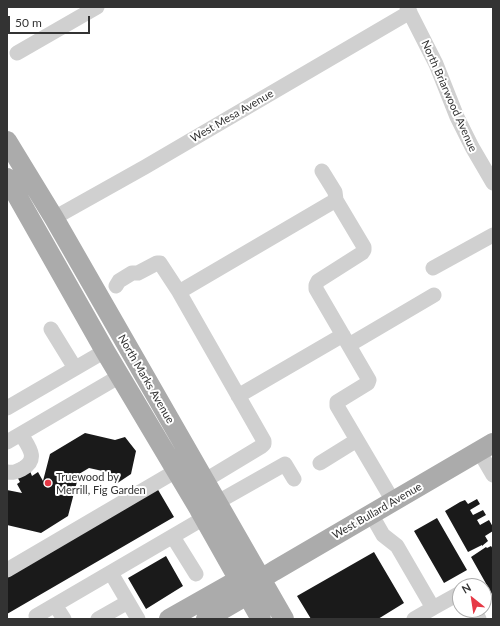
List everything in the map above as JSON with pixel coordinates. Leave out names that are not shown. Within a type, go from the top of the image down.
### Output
[{"type":"main road","name":"North Marks Avenue","points":[[7,140],[54,218],[260,580],[284,619]]},
{"type":"main road","points":[[7,159],[34,206],[45,217],[54,218]]},
{"type":"main road","name":"North Marks Avenue","points":[[7,178],[261,619]]},
{"type":"main road","points":[[105,350],[116,356],[128,367],[164,426],[177,434]]},
{"type":"main road","name":"West Bullard Avenue","points":[[260,580],[486,447]]},
{"type":"main road","points":[[169,619],[260,580]]},
{"type":"main road","points":[[206,619],[242,588]]},
{"type":"street","points":[[17,53],[97,7]]},
{"type":"street","name":"North Briarwood Avenue","points":[[409,10],[436,64],[457,117],[493,183]]},
{"type":"street","name":"West Mesa Avenue","points":[[54,218],[151,163],[409,10]]},
{"type":"street","points":[[322,171],[335,192],[336,200],[364,247],[362,253],[318,281],[316,285],[316,289],[369,380],[368,383],[337,402],[337,406],[393,501]]},
{"type":"street","points":[[179,292],[336,200]]},
{"type":"street","points":[[433,268],[493,235]]},
{"type":"street","points":[[99,297],[132,273],[138,273],[157,263],[160,263],[179,292],[264,441],[262,446],[204,481]]},
{"type":"street","points":[[238,396],[434,295]]},
{"type":"street","points":[[52,329],[75,368]]},
{"type":"street","points":[[7,408],[105,350]]},
{"type":"street","points":[[7,442],[120,376]]},
{"type":"street","points":[[7,472],[15,472],[27,466],[32,458],[32,452],[21,434]]},
{"type":"street","points":[[320,463],[357,440]]},
{"type":"street","points":[[486,447],[493,476]]},
{"type":"street","points":[[216,503],[285,464],[294,479]]},
{"type":"street","points":[[7,570],[176,472]]},
{"type":"street","points":[[371,514],[382,535],[397,546],[433,608]]},
{"type":"street","points":[[35,618],[137,558],[175,541],[204,518]]},
{"type":"street","points":[[175,541],[196,574]]},
{"type":"street","points":[[111,573],[138,619]]},
{"type":"street","points":[[414,619],[452,597]]},
{"type":"street","points":[[98,619],[128,602]]},
{"type":"street","points":[[56,605],[64,619]]},
{"type":"building","name":"Truewood by Merrill, Fig Garden","points":[[85,433],[115,440],[125,437],[136,451],[131,474],[116,484],[107,472],[89,468],[79,474],[68,516],[41,533],[7,525],[7,490],[22,493],[17,484],[20,482],[12,467],[25,459],[32,476],[38,472],[43,481],[50,454]]},
{"type":"building","points":[[157,488],[174,517],[7,614],[7,575]]},
{"type":"building","points":[[477,499],[480,504],[470,510],[473,515],[483,510],[486,515],[477,520],[480,525],[489,520],[493,527],[493,531],[485,536],[488,541],[482,546],[468,552],[445,511],[465,500],[468,504]]},
{"type":"building","points":[[437,518],[467,570],[444,583],[414,531]]},
{"type":"building","points":[[491,546],[493,549],[493,596],[492,578],[483,578],[471,557],[486,547]]},
{"type":"building","points":[[374,552],[404,603],[378,619],[311,619],[297,596]]},
{"type":"building","points":[[166,556],[183,586],[146,609],[128,578]]},
{"type":"place","name":"Truewood by Merrill, Fig Garden","points":[[48,483]]}]
